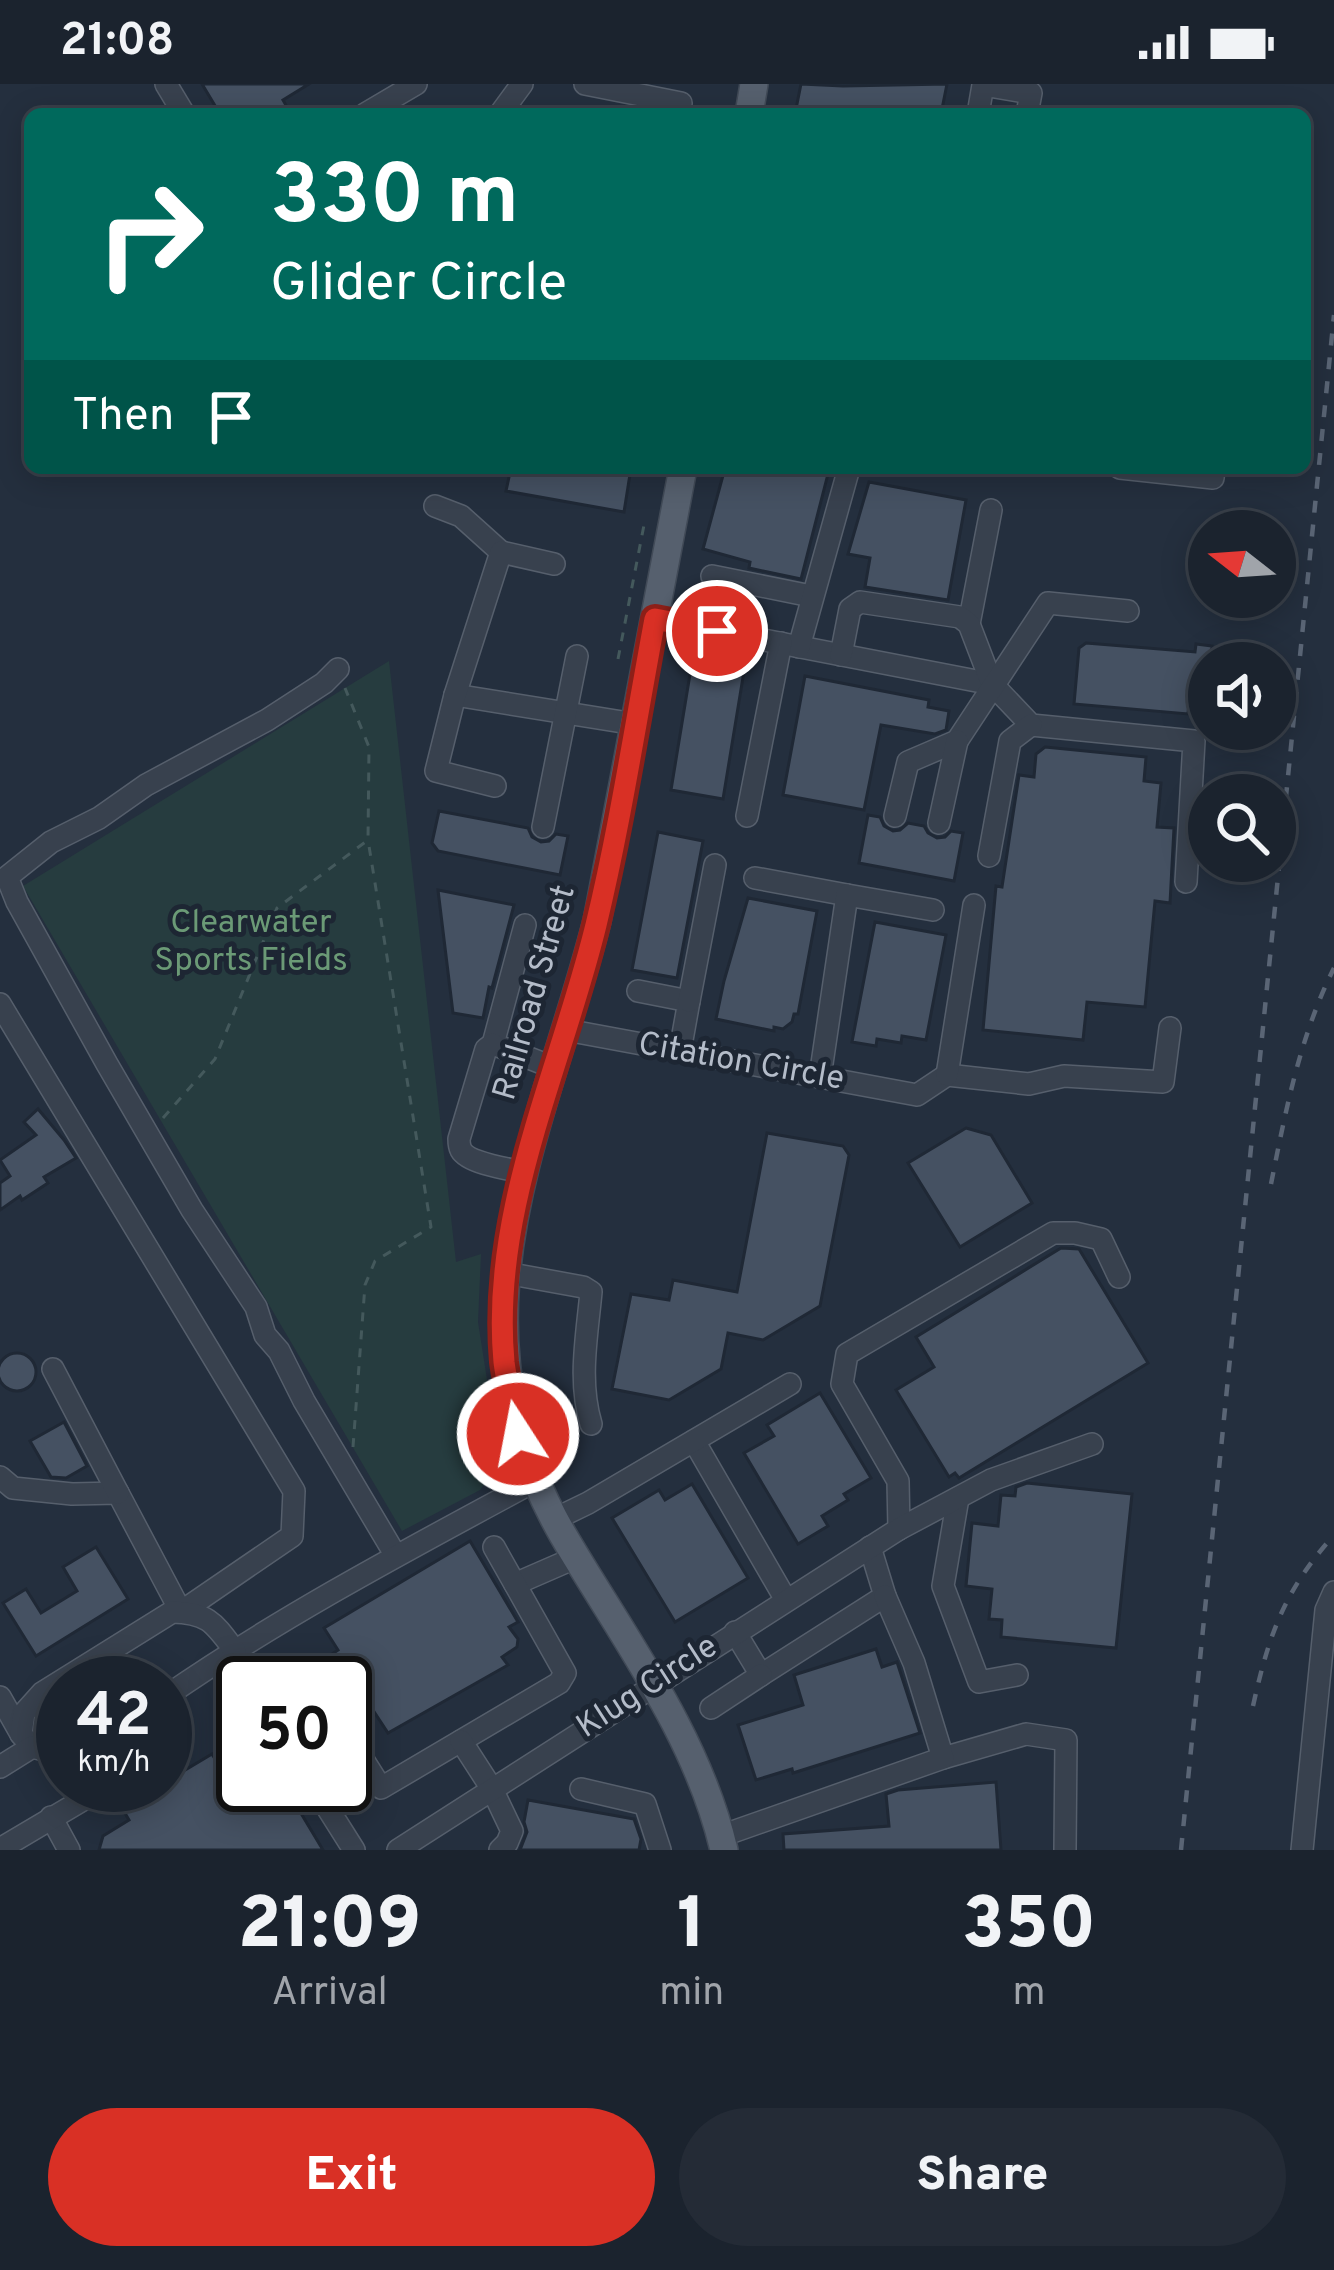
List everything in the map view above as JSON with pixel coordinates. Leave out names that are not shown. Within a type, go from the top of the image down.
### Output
[{"type":"main road","name":"Railroad Street","points":[[682,474],[597,921],[513,1218],[504,1362],[518,1434],[535,1481],[693,1758],[723,1843]]},
{"type":"street","points":[[375,108],[415,84]]},
{"type":"street","points":[[585,84],[681,103],[680,108]]},
{"type":"street","points":[[978,108],[982,85],[1031,93],[1028,108]]},
{"type":"street","points":[[747,816],[790,645],[811,596],[847,474]]},
{"type":"street","points":[[1176,474],[1214,478],[1214,474]]},
{"type":"street","points":[[435,506],[461,516],[501,552],[554,564]]},
{"type":"street","points":[[969,624],[992,510]]},
{"type":"street","points":[[495,786],[436,771],[501,552]]},
{"type":"street","points":[[712,577],[811,596]]},
{"type":"street","points":[[842,655],[850,609],[860,602],[960,617],[969,624],[992,684],[1031,725],[1194,741],[1186,881]]},
{"type":"street","points":[[939,823],[957,741],[1048,603],[1128,611]]},
{"type":"street","points":[[655,619],[992,684]]},
{"type":"street","points":[[543,827],[577,656]]},
{"type":"street","points":[[338,669],[267,720],[51,842],[8,877],[17,902],[107,1064],[192,1210],[256,1307],[265,1335],[279,1351],[390,1546]]},
{"type":"street","points":[[455,695],[635,724]]},
{"type":"street","points":[[989,856],[1010,741],[1031,725]]},
{"type":"street","points":[[895,816],[908,762],[957,741]]},
{"type":"street","points":[[680,1051],[715,865]]},
{"type":"street","points":[[755,878],[933,910]]},
{"type":"street","points":[[820,1077],[848,895]]},
{"type":"street","points":[[974,905],[946,1075],[1029,1084],[1064,1076],[1163,1082],[1170,1028]]},
{"type":"street","points":[[523,1172],[465,1156],[459,1145],[525,925]]},
{"type":"street","points":[[638,992],[689,1001]]},
{"type":"street","points":[[0,1004],[294,1491],[292,1536],[181,1612]]},
{"type":"street","name":"Citation Circle","points":[[566,1030],[917,1095],[946,1075]]},
{"type":"street","points":[[493,1044],[552,1067]]},
{"type":"street","points":[[899,1529],[898,1481],[842,1384],[848,1354],[1053,1233],[1101,1239],[1119,1277]]},
{"type":"street","points":[[506,1273],[591,1292],[584,1369],[591,1424]]},
{"type":"street","points":[[53,1369],[181,1612]]},
{"type":"street","points":[[555,1519],[790,1384]]},
{"type":"street","points":[[694,1441],[786,1600]]},
{"type":"street","name":"Klug Circle","points":[[410,1847],[492,1789],[899,1529],[991,1480],[1092,1444]]},
{"type":"street","points":[[0,1477],[13,1488],[72,1495],[118,1493]]},
{"type":"street","points":[[192,1679],[390,1546],[535,1481]]},
{"type":"street","points":[[958,1498],[943,1586],[979,1682],[1017,1675]]},
{"type":"street","points":[[372,1774],[381,1788],[559,1683],[565,1672],[494,1547]]},
{"type":"street","points":[[870,1547],[943,1757]]},
{"type":"street","points":[[515,1584],[577,1557]]},
{"type":"street","points":[[1302,1850],[1325,1610],[1334,1592]]},
{"type":"street","points":[[711,1708],[885,1596]]},
{"type":"street","points":[[0,1767],[26,1741],[24,1713],[42,1693],[172,1612],[211,1619],[235,1651]]},
{"type":"street","points":[[735,1632],[761,1675]]},
{"type":"street","points":[[0,1696],[26,1741],[36,1745]]},
{"type":"street","points":[[723,1843],[943,1757],[1026,1734],[1066,1740],[1065,1850]]},
{"type":"street","points":[[461,1741],[512,1831],[500,1850]]},
{"type":"street","points":[[580,1789],[645,1804],[660,1850]]},
{"type":"street","points":[[0,1849],[60,1812]]},
{"type":"street","points":[[330,1812],[354,1850]]},
{"type":"street","points":[[51,1817],[69,1850]]},
{"type":"path","points":[[618,659],[644,525]]},
{"type":"path","points":[[338,669],[369,747],[368,840],[431,1227],[375,1261],[365,1285],[351,1479]]},
{"type":"path","points":[[149,1133],[215,1059],[278,908],[368,840]]},
{"type":"green space","name":"Clearwater Sports Fields","points":[[389,661],[456,1262],[481,1254],[478,1322],[500,1463],[480,1490],[402,1531],[23,886]]},
{"type":"building","points":[[202,84],[309,84],[283,100],[288,108],[216,108]]},
{"type":"building","points":[[801,84],[947,84],[942,108],[796,108]]},
{"type":"building","points":[[510,474],[630,474],[624,512],[506,491]]},
{"type":"building","points":[[723,474],[828,474],[801,579],[749,568],[750,562],[703,549]]},
{"type":"building","points":[[869,482],[966,500],[948,600],[865,587],[870,558],[848,554]]},
{"type":"building","points":[[1086,643],[1188,651],[1188,714],[1074,704],[1079,648]]},
{"type":"building","points":[[693,656],[745,665],[723,799],[671,790]]},
{"type":"building","points":[[805,676],[929,700],[928,707],[949,711],[946,730],[935,734],[881,725],[864,810],[783,795]]},
{"type":"building","points":[[1045,747],[1146,757],[1144,781],[1161,783],[1157,827],[1174,828],[1170,903],[1155,901],[1145,1007],[1087,1002],[1083,1040],[983,1030],[996,886],[1002,887],[1019,775],[1034,777],[1036,754]]},
{"type":"building","points":[[439,811],[528,828],[541,842],[556,834],[568,836],[560,875],[438,851],[432,843]]},
{"type":"building","points":[[868,815],[880,817],[893,831],[908,823],[924,826],[937,838],[951,831],[963,833],[954,881],[859,863]]},
{"type":"building","points":[[658,832],[703,841],[677,978],[632,970]]},
{"type":"building","points":[[438,890],[514,905],[483,1018],[453,1013]]},
{"type":"building","points":[[748,898],[817,911],[798,1014],[783,1029],[716,1019]]},
{"type":"building","points":[[875,922],[946,935],[926,1040],[877,1039],[876,1046],[852,1042]]},
{"type":"building","points":[[38,1109],[76,1158],[44,1177],[48,1183],[0,1210],[0,1183],[10,1176],[0,1160],[36,1135],[24,1122]]},
{"type":"building","points":[[966,1128],[991,1135],[1032,1203],[960,1247],[908,1163]]},
{"type":"building","points":[[767,1133],[843,1146],[849,1155],[820,1306],[763,1340],[728,1333],[721,1369],[669,1400],[612,1389],[631,1294],[669,1300],[673,1280],[737,1292]]},
{"type":"building","points":[[1061,1248],[1079,1249],[1148,1363],[959,1478],[955,1473],[949,1477],[896,1390],[934,1367],[916,1337]]},
{"type":"building","points":[[10,1355],[24,1355],[34,1365],[34,1379],[24,1389],[10,1389],[0,1379],[0,1365]]},
{"type":"building","points":[[820,1393],[871,1478],[844,1494],[848,1500],[822,1516],[828,1526],[798,1544],[744,1453],[774,1436],[767,1425]]},
{"type":"building","points":[[64,1422],[87,1466],[66,1478],[51,1477],[30,1441]]},
{"type":"building","points":[[1027,1483],[1132,1494],[1116,1648],[1001,1637],[1002,1620],[989,1619],[992,1589],[966,1586],[972,1523],[998,1526],[1001,1495],[1015,1496],[1016,1487]]},
{"type":"building","points":[[692,1484],[748,1578],[675,1622],[612,1518],[659,1490],[665,1500]]},
{"type":"building","points":[[470,1541],[518,1622],[509,1627],[518,1639],[517,1647],[502,1657],[508,1665],[388,1733],[372,1709],[372,1656],[329,1656],[338,1650],[324,1628]]},
{"type":"building","points":[[96,1547],[128,1599],[36,1656],[3,1603],[26,1589],[41,1613],[77,1591],[63,1567]]},
{"type":"building","points":[[876,1649],[882,1667],[897,1662],[920,1733],[756,1780],[738,1725],[803,1705],[794,1675]]},
{"type":"building","points":[[212,1754],[216,1761],[216,1812],[300,1812],[323,1850],[99,1850],[103,1836],[129,1820],[124,1812],[192,1812],[192,1766]]},
{"type":"building","points":[[996,1782],[1001,1850],[784,1850],[783,1834],[889,1826],[886,1794],[898,1790]]},
{"type":"building","points":[[528,1800],[634,1819],[641,1839],[639,1850],[520,1850],[527,1832]]},
{"type":"railway","points":[[1181,1850],[1334,315]]},
{"type":"railway","points":[[1271,1184],[1303,1046],[1334,968]]},
{"type":"railway","points":[[1253,1706],[1281,1614],[1302,1575],[1334,1535]]},
{"type":"route","points":[[518,1434],[504,1362],[504,1291],[513,1218],[597,921],[655,619],[717,631]]}]
